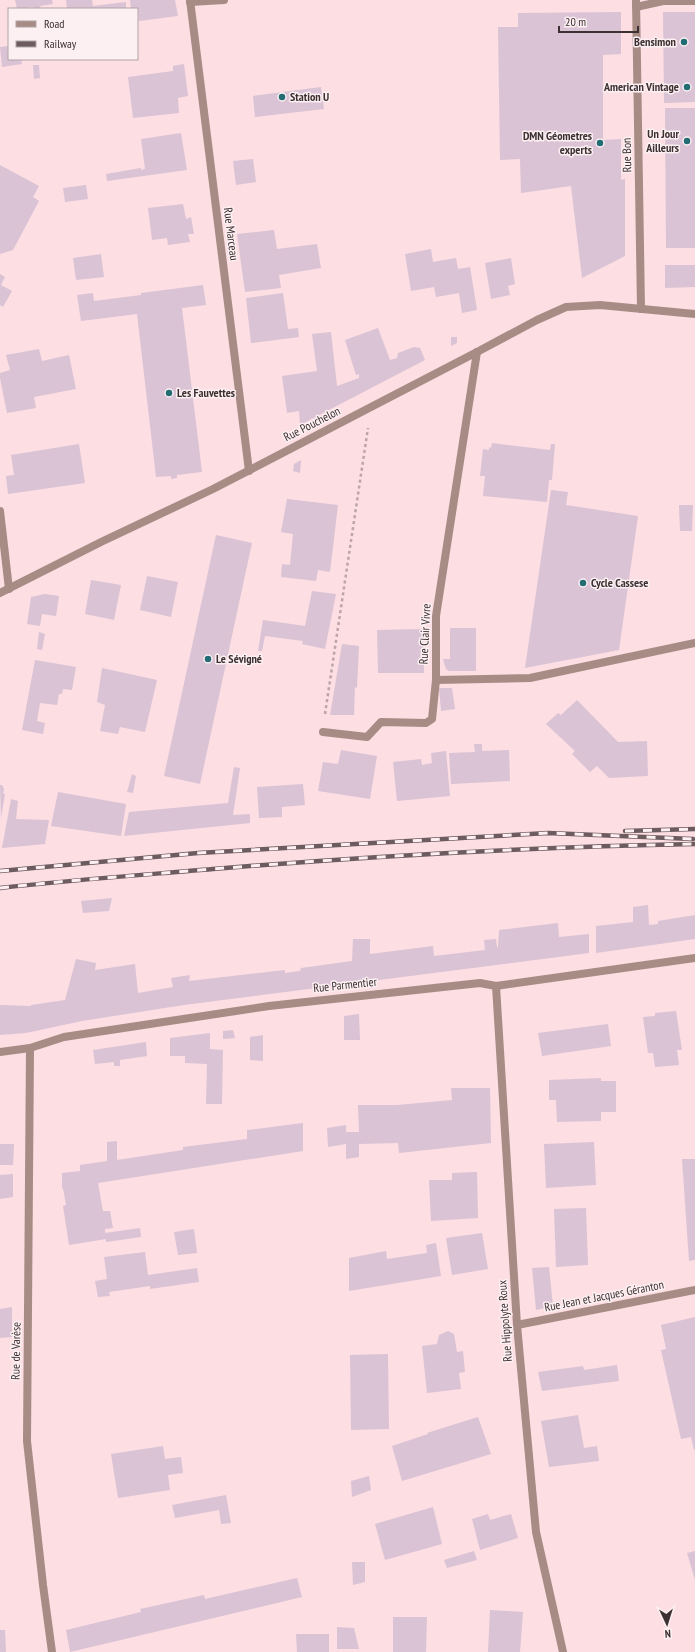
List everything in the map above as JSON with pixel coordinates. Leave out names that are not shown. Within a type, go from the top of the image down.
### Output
[{"type":"street","points":[[190,1],[224,0]]},
{"type":"street","name":"Rue Marceau","points":[[190,1],[249,471]]},
{"type":"street","points":[[636,3],[695,1]]},
{"type":"street","name":"Rue Bon","points":[[636,3],[641,309]]},
{"type":"street","name":"Rue Pouchelon","points":[[0,593],[249,471],[537,320],[566,307],[600,305],[695,314]]},
{"type":"street","name":"Rue Clair Vivre","points":[[477,352],[436,616],[436,680],[530,678],[695,642]]},
{"type":"street","points":[[0,511],[9,588]]},
{"type":"street","points":[[323,732],[367,737],[382,722],[426,723],[432,719],[436,680]]},
{"type":"street","name":"Rue Parmentier","points":[[0,1052],[30,1048],[64,1037],[269,1006],[480,983],[496,986],[695,958]]},
{"type":"street","name":"Rue Hippolyte Roux","points":[[496,986],[517,1325],[536,1532],[563,1652]]},
{"type":"street","name":"Rue de Varèse","points":[[30,1048],[27,1441],[52,1652]]},
{"type":"street","name":"Rue Jean et Jacques Géranton","points":[[517,1325],[695,1290]]},
{"type":"path","points":[[323,732],[371,407]]},
{"type":"building","points":[[15,0],[52,0],[53,4],[40,6],[41,8],[17,8]]},
{"type":"building","points":[[66,0],[92,0],[93,6],[126,2],[126,8],[67,8]]},
{"type":"building","points":[[130,0],[175,0],[178,16],[139,21],[138,8],[131,8]]},
{"type":"building","points":[[621,12],[621,54],[603,55],[603,140],[621,139],[621,180],[625,179],[625,256],[582,278],[571,186],[521,193],[520,159],[500,160],[498,27],[518,27],[518,13]]},
{"type":"building","points":[[663,12],[695,12],[695,102],[664,103]]},
{"type":"building","points":[[8,46],[8,60],[21,60],[22,64],[2,67],[0,47]]},
{"type":"building","points":[[184,64],[188,96],[178,98],[179,113],[133,118],[128,77],[173,71],[173,66]]},
{"type":"building","points":[[33,65],[39,65],[40,78],[34,79]]},
{"type":"building","points":[[321,87],[324,109],[255,117],[253,96]]},
{"type":"building","points":[[665,108],[695,108],[695,248],[666,248]]},
{"type":"building","points":[[181,133],[187,170],[107,181],[106,174],[141,168],[141,170],[145,169],[141,139]]},
{"type":"building","points":[[253,159],[256,182],[236,185],[233,161]]},
{"type":"building","points":[[0,165],[39,186],[33,197],[39,201],[13,250],[0,254]]},
{"type":"building","points":[[86,185],[88,199],[65,202],[63,188]]},
{"type":"building","points":[[183,204],[186,219],[191,217],[194,234],[188,234],[190,242],[168,245],[167,238],[152,240],[148,208]]},
{"type":"building","points":[[274,230],[277,249],[317,244],[321,268],[279,275],[281,288],[245,292],[237,234]]},
{"type":"building","points":[[431,249],[433,262],[456,258],[458,269],[470,267],[477,310],[462,313],[459,293],[436,297],[434,287],[411,291],[405,254]]},
{"type":"building","points":[[101,254],[104,277],[76,280],[73,258]]},
{"type":"building","points":[[511,258],[515,284],[508,286],[510,295],[491,299],[485,263]]},
{"type":"building","points":[[665,265],[695,265],[695,287],[665,288]]},
{"type":"building","points":[[0,274],[5,277],[1,285],[12,291],[3,307],[0,305]]},
{"type":"building","name":"Les Fauvettes","points":[[203,285],[206,305],[182,308],[202,472],[177,475],[177,478],[171,479],[171,476],[156,477],[137,314],[81,321],[77,295],[93,293],[94,301]]},
{"type":"building","points":[[283,293],[288,329],[298,328],[299,337],[251,343],[246,298]]},
{"type":"building","points":[[378,328],[390,360],[397,358],[398,353],[414,347],[420,348],[425,360],[300,425],[299,411],[287,413],[282,376],[317,371],[312,334],[331,332],[337,386],[359,378],[359,374],[356,375],[345,340]]},
{"type":"building","points":[[451,337],[457,337],[457,343],[451,346]]},
{"type":"building","points":[[39,349],[42,361],[69,355],[76,389],[34,397],[36,408],[7,413],[0,378],[0,373],[10,370],[6,355]]},
{"type":"building","points":[[492,443],[550,450],[551,444],[555,444],[552,480],[549,480],[547,502],[483,496],[485,476],[480,476],[483,449],[489,450]]},
{"type":"building","points":[[79,444],[85,483],[8,494],[6,476],[14,475],[11,455]]},
{"type":"building","points":[[301,460],[300,473],[293,471],[294,464]]},
{"type":"building","name":"Cycle Cassese","points":[[551,490],[568,492],[566,505],[638,516],[619,650],[525,668]]},
{"type":"building","points":[[287,499],[338,505],[330,572],[318,570],[316,581],[281,577],[282,564],[290,565],[293,534],[281,532]]},
{"type":"building","points":[[679,505],[693,505],[692,531],[680,531]]},
{"type":"building","name":"Le Sévigné","points":[[216,535],[252,543],[200,784],[164,776]]},
{"type":"building","points":[[147,576],[178,582],[171,617],[140,610]]},
{"type":"building","points":[[91,580],[121,585],[114,620],[85,614]]},
{"type":"building","points":[[312,591],[336,594],[325,649],[302,644],[303,641],[265,636],[262,651],[258,651],[263,620],[305,626]]},
{"type":"building","points":[[45,594],[59,596],[56,616],[42,614],[40,626],[27,624],[31,597]]},
{"type":"building","points":[[450,628],[476,628],[476,671],[449,671],[446,669],[443,659],[450,659]]},
{"type":"building","points":[[423,629],[424,673],[378,673],[377,630]]},
{"type":"building","points":[[39,632],[45,634],[42,650],[37,649]]},
{"type":"building","points":[[342,644],[359,646],[354,715],[330,715]]},
{"type":"building","points":[[35,660],[76,667],[72,690],[63,689],[62,694],[59,694],[57,705],[40,703],[37,721],[45,723],[43,734],[22,730]]},
{"type":"building","points":[[102,668],[157,680],[145,732],[120,727],[118,734],[100,731],[105,705],[97,702]]},
{"type":"building","points":[[439,688],[452,688],[455,709],[441,711]]},
{"type":"building","points":[[577,700],[618,742],[647,741],[648,776],[609,778],[597,766],[590,772],[572,754],[575,751],[546,724],[558,713],[561,715]]},
{"type":"building","points":[[474,744],[482,744],[482,751],[509,750],[510,781],[451,784],[449,753],[475,752]]},
{"type":"building","points":[[341,750],[377,756],[370,799],[318,791],[323,762],[338,764]]},
{"type":"building","points":[[446,751],[450,796],[397,801],[393,762],[421,759],[422,765],[432,763],[431,753]]},
{"type":"building","points":[[234,767],[240,768],[233,815],[250,814],[250,823],[124,836],[129,812],[228,803]]},
{"type":"building","points":[[132,774],[136,776],[133,793],[127,792]]},
{"type":"building","points":[[303,784],[305,805],[282,807],[282,817],[259,818],[257,787]]},
{"type":"building","points":[[0,785],[2,785],[4,789],[3,794],[5,794],[1,818]]},
{"type":"building","points":[[58,792],[126,804],[121,836],[51,826]]},
{"type":"building","points":[[11,799],[18,801],[16,819],[49,820],[45,844],[2,848]]},
{"type":"building","points":[[112,898],[109,911],[83,913],[81,901]]},
{"type":"building","points":[[648,905],[649,925],[658,924],[658,921],[695,915],[695,939],[596,953],[596,926],[633,922],[633,907]]},
{"type":"building","points":[[558,923],[559,937],[589,934],[589,953],[184,1005],[82,1021],[26,1033],[0,1035],[0,1005],[31,1006],[65,1000],[76,959],[96,963],[95,970],[135,964],[138,993],[173,987],[171,978],[190,975],[189,981],[285,970],[285,973],[300,971],[301,968],[352,961],[353,939],[370,939],[370,954],[433,946],[434,956],[485,950],[484,940],[496,939],[498,947],[499,930]]},
{"type":"building","points":[[676,1011],[682,1050],[677,1050],[679,1065],[655,1067],[653,1053],[648,1053],[643,1017],[655,1016],[655,1013]]},
{"type":"building","points":[[359,1014],[360,1040],[344,1040],[344,1016]]},
{"type":"building","points":[[608,1024],[611,1046],[542,1056],[538,1033]]},
{"type":"building","points":[[233,1030],[235,1038],[223,1039],[223,1031]]},
{"type":"building","points":[[210,1033],[210,1049],[223,1050],[222,1104],[206,1104],[207,1064],[185,1063],[185,1056],[170,1056],[170,1038]]},
{"type":"building","points":[[263,1035],[263,1061],[250,1060],[250,1037]]},
{"type":"building","points":[[146,1042],[147,1056],[120,1060],[120,1066],[114,1066],[114,1062],[95,1064],[93,1050]]},
{"type":"building","points":[[601,1078],[601,1081],[616,1081],[616,1112],[601,1112],[601,1121],[557,1122],[556,1100],[549,1100],[549,1080]]},
{"type":"building","points":[[451,1088],[490,1088],[491,1143],[399,1153],[398,1143],[359,1144],[359,1157],[346,1159],[346,1144],[328,1147],[327,1128],[346,1125],[346,1132],[359,1132],[358,1105],[397,1105],[452,1100]]},
{"type":"building","points":[[303,1123],[303,1151],[98,1183],[103,1211],[110,1211],[113,1228],[105,1229],[105,1233],[140,1228],[141,1237],[106,1242],[106,1239],[69,1245],[63,1206],[66,1205],[63,1188],[62,1189],[62,1173],[80,1171],[80,1165],[107,1161],[107,1142],[117,1141],[117,1160],[183,1150],[183,1147],[247,1139],[247,1130]]},
{"type":"building","points":[[594,1142],[596,1185],[546,1188],[544,1144]]},
{"type":"building","points":[[0,1144],[14,1144],[13,1165],[0,1165]]},
{"type":"building","points":[[682,1159],[695,1159],[695,1260],[689,1261]]},
{"type":"building","points":[[477,1172],[478,1218],[431,1221],[429,1180],[452,1180],[452,1173]]},
{"type":"building","points":[[13,1174],[13,1197],[0,1199],[0,1175]]},
{"type":"building","points":[[586,1208],[588,1265],[556,1267],[554,1209]]},
{"type":"building","points":[[194,1229],[197,1253],[178,1255],[174,1232]]},
{"type":"building","points":[[482,1233],[488,1269],[452,1275],[446,1238]]},
{"type":"building","points":[[436,1243],[441,1276],[349,1291],[349,1258],[386,1251],[387,1259],[427,1253],[426,1245]]},
{"type":"building","points":[[145,1252],[148,1275],[197,1268],[199,1282],[150,1289],[150,1286],[109,1292],[110,1296],[98,1297],[95,1281],[107,1279],[104,1257]]},
{"type":"building","points":[[549,1267],[553,1306],[536,1310],[532,1268]]},
{"type":"building","points":[[12,1307],[12,1337],[0,1338],[0,1309]]},
{"type":"building","points":[[695,1317],[694,1450],[691,1437],[681,1439],[661,1350],[666,1349],[661,1325]]},
{"type":"building","points":[[448,1331],[454,1334],[457,1352],[463,1351],[465,1372],[459,1373],[461,1389],[427,1393],[422,1346],[437,1344],[439,1335]]},
{"type":"building","points":[[388,1354],[389,1429],[351,1430],[350,1355]]},
{"type":"building","points":[[617,1365],[619,1381],[542,1391],[538,1372],[583,1366],[584,1370]]},
{"type":"building","points":[[578,1415],[584,1448],[597,1446],[599,1461],[549,1467],[541,1421]]},
{"type":"building","points":[[478,1417],[491,1454],[402,1481],[392,1446]]},
{"type":"building","points":[[163,1446],[165,1459],[181,1457],[183,1473],[168,1475],[170,1490],[118,1498],[111,1454]]},
{"type":"building","points":[[369,1476],[371,1490],[352,1497],[351,1481]]},
{"type":"building","points":[[226,1495],[231,1523],[221,1524],[219,1510],[175,1518],[172,1505]]},
{"type":"building","points":[[433,1507],[442,1544],[385,1560],[375,1524]]},
{"type":"building","points":[[488,1514],[490,1520],[511,1514],[518,1538],[480,1550],[472,1519]]},
{"type":"building","points":[[474,1551],[477,1560],[447,1568],[444,1560]]},
{"type":"building","points":[[695,1551],[695,1580],[687,1553]]},
{"type":"building","points":[[352,1562],[365,1562],[365,1582],[353,1585]]},
{"type":"building","points":[[297,1578],[302,1597],[70,1652],[66,1630],[141,1612],[140,1609],[204,1595],[205,1599]]},
{"type":"building","points":[[490,1610],[523,1612],[520,1652],[488,1652]]},
{"type":"building","points":[[393,1617],[427,1617],[426,1652],[393,1652]]},
{"type":"building","points":[[337,1627],[354,1628],[359,1649],[337,1649]]},
{"type":"building","points":[[0,1630],[5,1630],[6,1652],[0,1652]]},
{"type":"building","points":[[296,1634],[329,1634],[329,1652],[297,1652]]},
{"type":"railway","points":[[625,831],[695,829]]},
{"type":"railway","points":[[0,871],[198,853],[548,833],[693,839]]},
{"type":"railway","points":[[0,888],[213,869],[393,856],[574,847],[695,844]]},
{"type":"place","name":"Bensimon","points":[[684,42]]},
{"type":"place","name":"American Vintage","points":[[687,87]]},
{"type":"place","name":"Station U","points":[[282,97]]},
{"type":"place","name":"Un Jour Ailleurs","points":[[687,141]]},
{"type":"place","name":"DMN Géometres experts","points":[[600,143]]},
{"type":"place","name":"Les Fauvettes","points":[[169,393]]},
{"type":"place","name":"Cycle Cassese","points":[[583,583]]},
{"type":"place","name":"Le Sévigné","points":[[208,659]]}]
